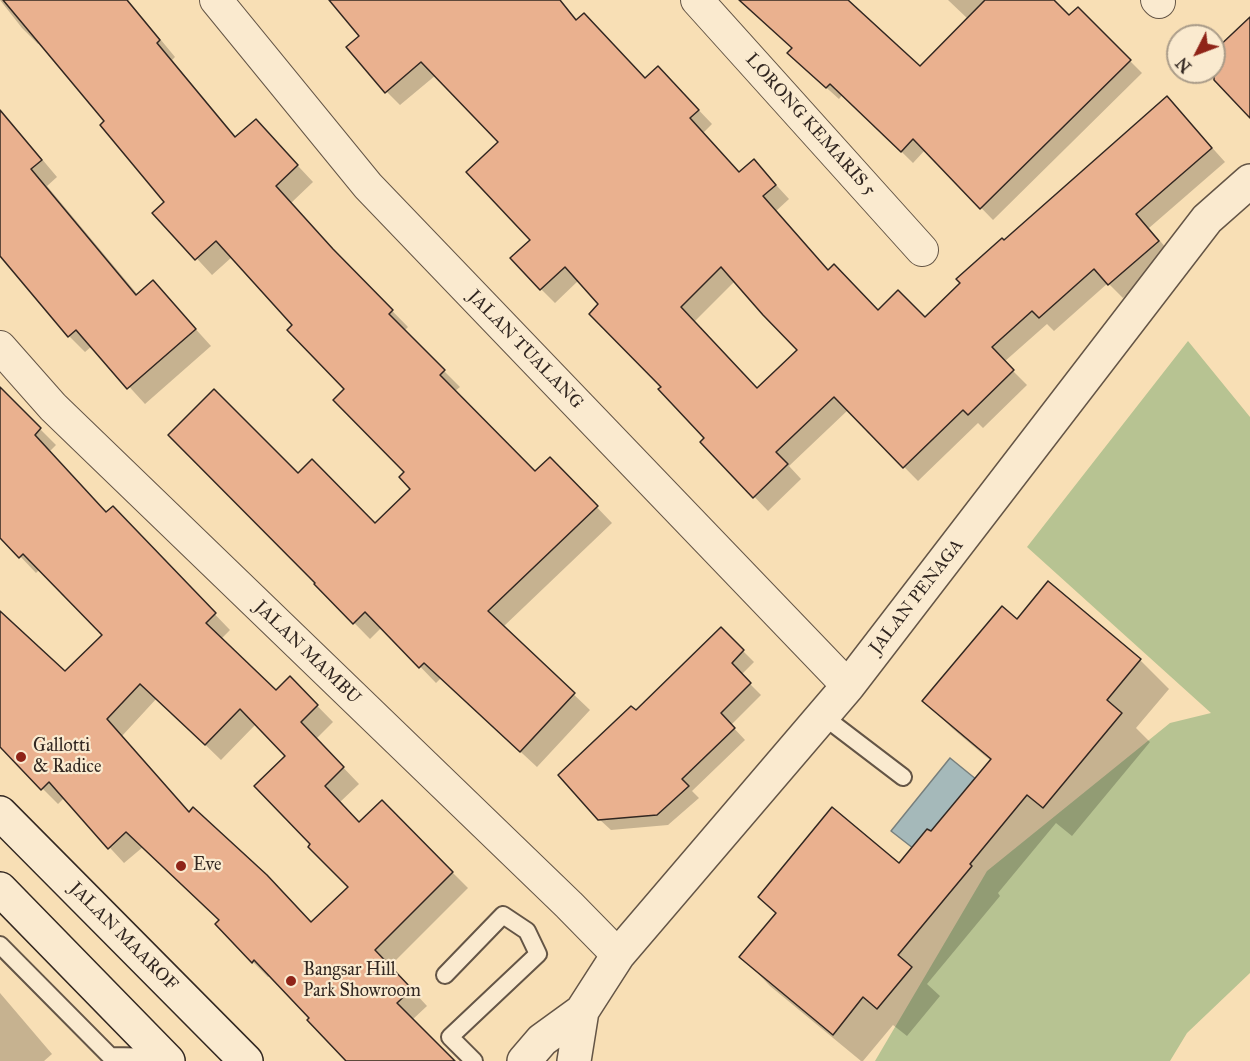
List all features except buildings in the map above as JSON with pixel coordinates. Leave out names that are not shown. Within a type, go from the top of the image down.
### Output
[{"type":"street","name":"JALAN TUALANG","points":[[216,0],[368,186],[848,686]]},
{"type":"street","name":"LORONG KEMARIS 5","points":[[697,0],[922,250]]},
{"type":"street","name":"JALAN PENAGA","points":[[524,1061],[542,1040],[582,1011],[618,955],[848,686],[1207,219],[1250,181]]},
{"type":"street","name":"JALAN MAMBU","points":[[0,347],[53,407],[618,955]]},
{"type":"street","name":"JALAN MAAROF","points":[[0,813],[246,1061]]},
{"type":"street","points":[[0,890],[166,1059]]},
{"type":"street","name":"JALAN PENAGA","points":[[574,1061],[582,1011]]},
{"type":"lane","points":[[823,716],[903,777]]},
{"type":"lane","points":[[445,975],[503,915],[527,932],[538,954],[450,1037],[474,1061]]},
{"type":"lane","points":[[0,945],[112,1058],[166,1059]]},
{"type":"green space","points":[[1188,341],[1250,417],[1250,973],[1187,1033],[1170,1061],[875,1061],[987,871],[1170,723],[1211,713],[1027,547]]},
{"type":"shaded area","points":[[950,758],[977,780],[918,852],[891,831]]},
{"type":"place","name":"Gallotti & Radice","points":[[21,757]]},
{"type":"place","name":"Eve","points":[[181,866]]},
{"type":"place","name":"Bangsar Hill Park Showroom","points":[[291,981]]}]
